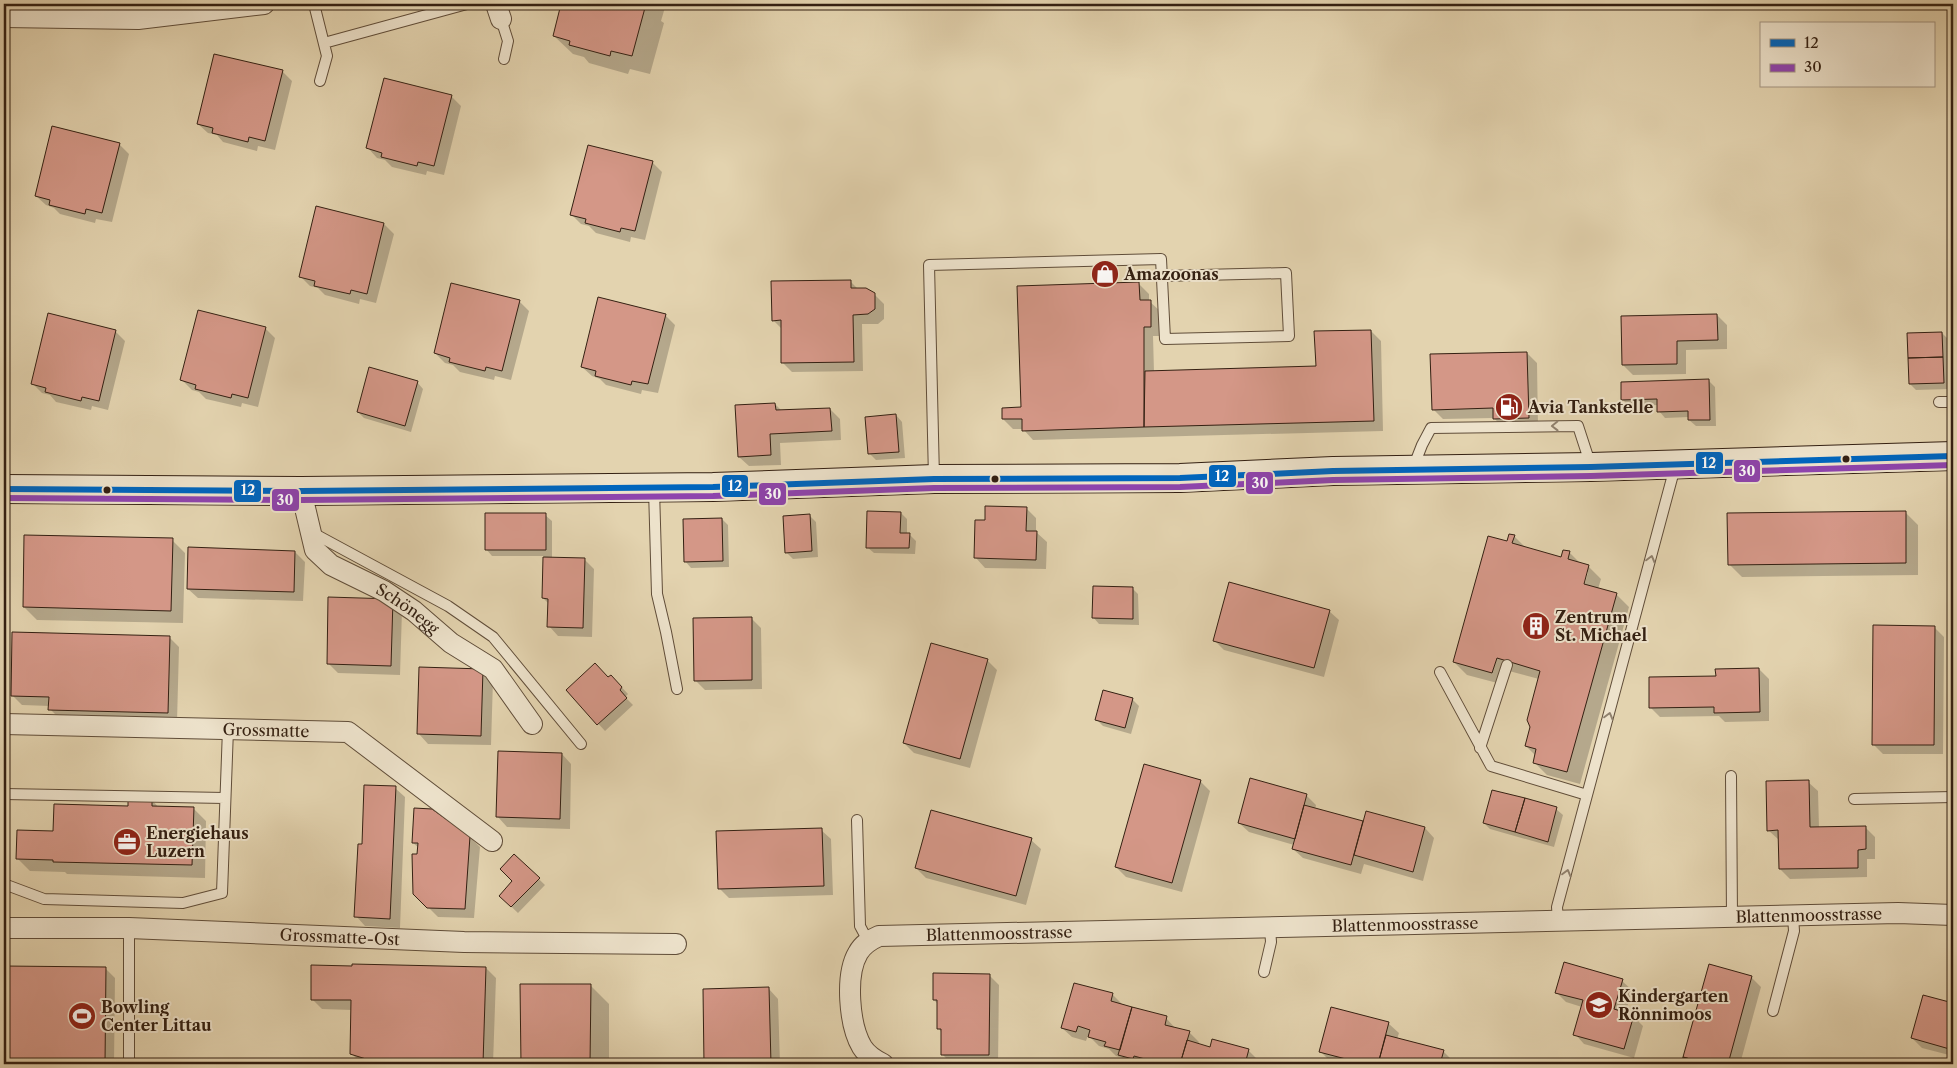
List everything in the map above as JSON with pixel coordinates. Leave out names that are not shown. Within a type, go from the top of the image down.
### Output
[{"type":"main road","points":[[4,489],[302,491],[654,488],[934,479],[1180,478],[1333,471],[1591,467],[1953,456]]},
{"type":"street","points":[[4,17],[138,19],[264,4]]},
{"type":"street","name":"Schönegg","points":[[302,491],[315,550],[331,565],[384,590],[414,611],[451,643],[493,669],[532,724]]},
{"type":"street","name":"Grossmatte","points":[[4,724],[348,732],[492,841]]},
{"type":"street","name":"Blattenmoosstrasse","points":[[863,947],[879,936],[893,935],[1945,914],[1953,899]]},
{"type":"street","name":"Grossmatte-Ost","points":[[4,928],[129,928],[454,941],[676,944]]},
{"type":"street","points":[[863,947],[850,976],[855,1030],[863,1056],[883,1064]]},
{"type":"lane","points":[[314,4],[327,56],[320,81]]},
{"type":"lane","points":[[324,42],[467,4]]},
{"type":"lane","points":[[499,12],[508,41],[504,59]]},
{"type":"lane","points":[[934,479],[929,264],[1161,258],[1165,339],[1289,336],[1286,273],[1162,276]]},
{"type":"lane","points":[[1938,402],[1953,402]]},
{"type":"lane","points":[[1412,469],[1431,428],[1578,426],[1591,467]]},
{"type":"lane","points":[[1558,921],[1558,907],[1676,464]]},
{"type":"lane","points":[[654,488],[657,594],[676,689]]},
{"type":"lane","points":[[310,532],[448,606],[493,637],[582,744]]},
{"type":"lane","points":[[1480,748],[1507,665]]},
{"type":"lane","points":[[1440,672],[1491,766],[1587,795]]},
{"type":"lane","points":[[4,884],[44,899],[183,902],[222,893],[228,729]]},
{"type":"lane","points":[[1731,776],[1732,918]]},
{"type":"lane","points":[[4,794],[226,798]]},
{"type":"lane","points":[[1854,799],[1953,797]]},
{"type":"lane","points":[[857,820],[860,926],[863,947]]},
{"type":"lane","points":[[1773,1011],[1794,931],[1793,916]]},
{"type":"lane","points":[[129,928],[129,1064]]},
{"type":"lane","points":[[1264,972],[1270,942],[1270,928]]},
{"type":"building","points":[[561,4],[646,4],[632,56],[611,51],[610,56],[569,45],[570,41],[553,36]]},
{"type":"building","points":[[214,54],[283,70],[265,141],[249,137],[248,142],[212,133],[213,128],[197,124]]},
{"type":"building","points":[[384,78],[452,95],[434,166],[418,162],[417,166],[381,157],[382,153],[366,148]]},
{"type":"building","points":[[52,126],[120,143],[102,213],[86,209],[85,214],[49,205],[50,200],[35,196]]},
{"type":"building","points":[[588,145],[653,161],[635,231],[621,228],[620,232],[585,223],[586,219],[570,215]]},
{"type":"building","points":[[316,206],[384,223],[367,294],[351,290],[350,294],[314,286],[315,281],[299,277]]},
{"type":"building","points":[[851,280],[851,288],[866,288],[875,293],[875,309],[868,314],[853,315],[854,362],[781,363],[781,320],[772,321],[771,281]]},
{"type":"building","points":[[1139,282],[1140,300],[1151,300],[1151,327],[1144,327],[1144,427],[1022,431],[1022,419],[1002,419],[1002,408],[1021,407],[1017,286]]},
{"type":"building","points":[[451,283],[520,300],[502,371],[486,367],[485,371],[449,362],[450,358],[434,353]]},
{"type":"building","points":[[598,297],[666,314],[648,384],[632,381],[631,385],[595,376],[596,371],[581,367]]},
{"type":"building","points":[[198,310],[266,327],[248,398],[232,394],[231,398],[195,389],[196,385],[180,380]]},
{"type":"building","points":[[48,313],[116,330],[99,401],[82,397],[81,401],[45,392],[46,388],[31,384]]},
{"type":"building","points":[[1717,314],[1718,340],[1677,341],[1677,364],[1622,365],[1621,316]]},
{"type":"building","points":[[1371,330],[1374,421],[1144,427],[1145,371],[1316,366],[1314,331]]},
{"type":"building","points":[[1942,332],[1943,357],[1908,358],[1907,333]]},
{"type":"building","points":[[1527,352],[1529,418],[1493,419],[1493,408],[1432,410],[1430,354]]},
{"type":"building","points":[[1943,357],[1944,383],[1909,384],[1908,358]]},
{"type":"building","points":[[369,367],[418,381],[405,426],[357,412]]},
{"type":"building","points":[[1709,379],[1710,420],[1688,420],[1688,411],[1657,412],[1657,399],[1621,400],[1621,382]]},
{"type":"building","points":[[775,403],[776,410],[830,408],[832,431],[770,434],[771,455],[738,457],[735,405]]},
{"type":"building","points":[[896,414],[899,452],[868,454],[865,417]]},
{"type":"building","points":[[985,506],[1027,507],[1026,531],[1037,531],[1036,560],[974,558],[975,520],[985,520]]},
{"type":"building","points":[[867,511],[901,512],[900,533],[910,533],[909,548],[866,548]]},
{"type":"building","points":[[1906,511],[1906,563],[1728,565],[1727,513]]},
{"type":"building","points":[[485,513],[546,513],[546,550],[485,550]]},
{"type":"building","points":[[810,514],[812,551],[785,553],[783,516]]},
{"type":"building","points":[[722,518],[723,561],[684,562],[683,519]]},
{"type":"building","name":"Zentrum St. Michael","points":[[1509,534],[1515,535],[1512,543],[1561,557],[1563,550],[1570,551],[1568,559],[1589,565],[1584,584],[1617,593],[1567,772],[1533,763],[1536,749],[1525,746],[1530,727],[1527,720],[1540,671],[1497,658],[1492,673],[1453,662],[1488,536],[1507,541]]},
{"type":"building","points":[[24,535],[173,538],[171,611],[23,607]]},
{"type":"building","points":[[188,547],[295,551],[294,592],[187,589]]},
{"type":"building","points":[[543,557],[585,558],[583,628],[547,627],[548,599],[542,598]]},
{"type":"building","points":[[1229,582],[1330,610],[1314,668],[1213,641]]},
{"type":"building","points":[[1093,586],[1133,587],[1133,619],[1092,618]]},
{"type":"building","points":[[328,597],[393,599],[391,666],[327,664]]},
{"type":"building","points":[[752,617],[752,680],[694,681],[693,618]]},
{"type":"building","points":[[1873,625],[1935,626],[1934,745],[1872,745]]},
{"type":"building","points":[[12,632],[170,636],[168,713],[48,710],[49,697],[11,696]]},
{"type":"building","points":[[931,643],[988,659],[960,759],[903,743]]},
{"type":"building","points":[[595,663],[608,677],[611,675],[622,687],[620,690],[627,698],[597,725],[566,690]]},
{"type":"building","points":[[419,667],[483,669],[481,736],[417,734]]},
{"type":"building","points":[[1759,668],[1760,712],[1714,713],[1714,707],[1649,708],[1649,677],[1716,676],[1715,669]]},
{"type":"building","points":[[1103,690],[1133,698],[1125,728],[1095,720]]},
{"type":"building","points":[[498,751],[562,753],[560,819],[496,817]]},
{"type":"building","points":[[1144,764],[1201,780],[1172,883],[1115,867]]},
{"type":"building","points":[[1250,778],[1307,794],[1295,839],[1238,823]]},
{"type":"building","points":[[1809,780],[1810,827],[1866,826],[1866,849],[1858,850],[1858,868],[1779,869],[1778,830],[1767,831],[1766,781]]},
{"type":"building","points":[[364,785],[396,786],[390,919],[354,917],[358,844],[362,844]]},
{"type":"building","points":[[1492,790],[1525,798],[1515,832],[1483,823]]},
{"type":"building","points":[[128,798],[152,799],[152,806],[194,807],[192,865],[53,862],[53,860],[16,859],[17,830],[53,831],[54,804],[128,806]]},
{"type":"building","points":[[1525,798],[1557,807],[1548,842],[1515,832]]},
{"type":"building","points":[[1304,805],[1363,821],[1351,865],[1292,849]]},
{"type":"building","points":[[414,808],[432,809],[470,836],[465,909],[427,908],[413,894],[412,854],[417,854],[418,843],[412,843]]},
{"type":"building","points":[[931,810],[1032,838],[1016,896],[915,868]]},
{"type":"building","points":[[1366,811],[1425,827],[1413,872],[1354,855]]},
{"type":"building","points":[[822,828],[824,886],[718,889],[716,831]]},
{"type":"building","points":[[514,854],[540,878],[511,907],[499,896],[512,881],[500,869]]},
{"type":"building","name":"Kindergarten Rönnimoos","points":[[1564,962],[1623,979],[1614,1009],[1634,1015],[1624,1049],[1573,1035],[1583,1000],[1555,993]]},
{"type":"building","points":[[352,964],[486,967],[483,1064],[382,1064],[350,1054],[351,1000],[311,1000],[311,965],[352,966]]},
{"type":"building","points":[[1709,964],[1752,976],[1728,1064],[1708,1064],[1683,1057]]},
{"type":"building","points":[[4,966],[106,967],[105,1064],[4,1064]]},
{"type":"building","points":[[933,973],[990,974],[989,1055],[941,1055],[941,1029],[937,1029],[937,1000],[933,1000]]},
{"type":"building","points":[[1074,983],[1113,993],[1111,1001],[1132,1007],[1120,1050],[1104,1046],[1106,1042],[1088,1037],[1090,1030],[1078,1026],[1076,1032],[1061,1028]]},
{"type":"building","points":[[520,984],[591,984],[590,1064],[521,1064]]},
{"type":"building","points":[[769,987],[771,1064],[704,1064],[703,989]]},
{"type":"building","points":[[1923,995],[1953,1003],[1953,1050],[1911,1038]]},
{"type":"building","points":[[1132,1007],[1167,1016],[1165,1025],[1190,1031],[1180,1064],[1144,1064],[1145,1059],[1134,1056],[1133,1059],[1118,1055]]},
{"type":"building","points":[[1331,1007],[1389,1022],[1378,1064],[1365,1064],[1319,1052]]},
{"type":"building","points":[[1386,1035],[1444,1050],[1440,1064],[1378,1064]]},
{"type":"building","points":[[1212,1039],[1249,1049],[1245,1064],[1180,1064],[1187,1040],[1210,1047]]},
{"type":"building","points":[[1683,1057],[1708,1064],[1681,1064]]},
{"type":"transit line","name":"12","points":[[4,489],[301,491],[713,487],[934,479],[1180,478],[1333,471],[1591,467],[1953,456]]},
{"type":"transit line","name":"30","points":[[4,498],[301,500],[713,496],[934,488],[1180,487],[1333,480],[1591,476],[1953,465]]},
{"type":"place","name":"Amazoonas","points":[[1105,274]]},
{"type":"place","name":"Avia Tankstelle","points":[[1509,407]]},
{"type":"place","name":"Zentrum St. Michael","points":[[1536,626]]},
{"type":"place","name":"Energiehaus Luzern","points":[[127,842]]},
{"type":"place","name":"Kindergarten Rönnimoos","points":[[1599,1005]]},
{"type":"place","name":"Bowling Center Littau","points":[[82,1016]]}]
